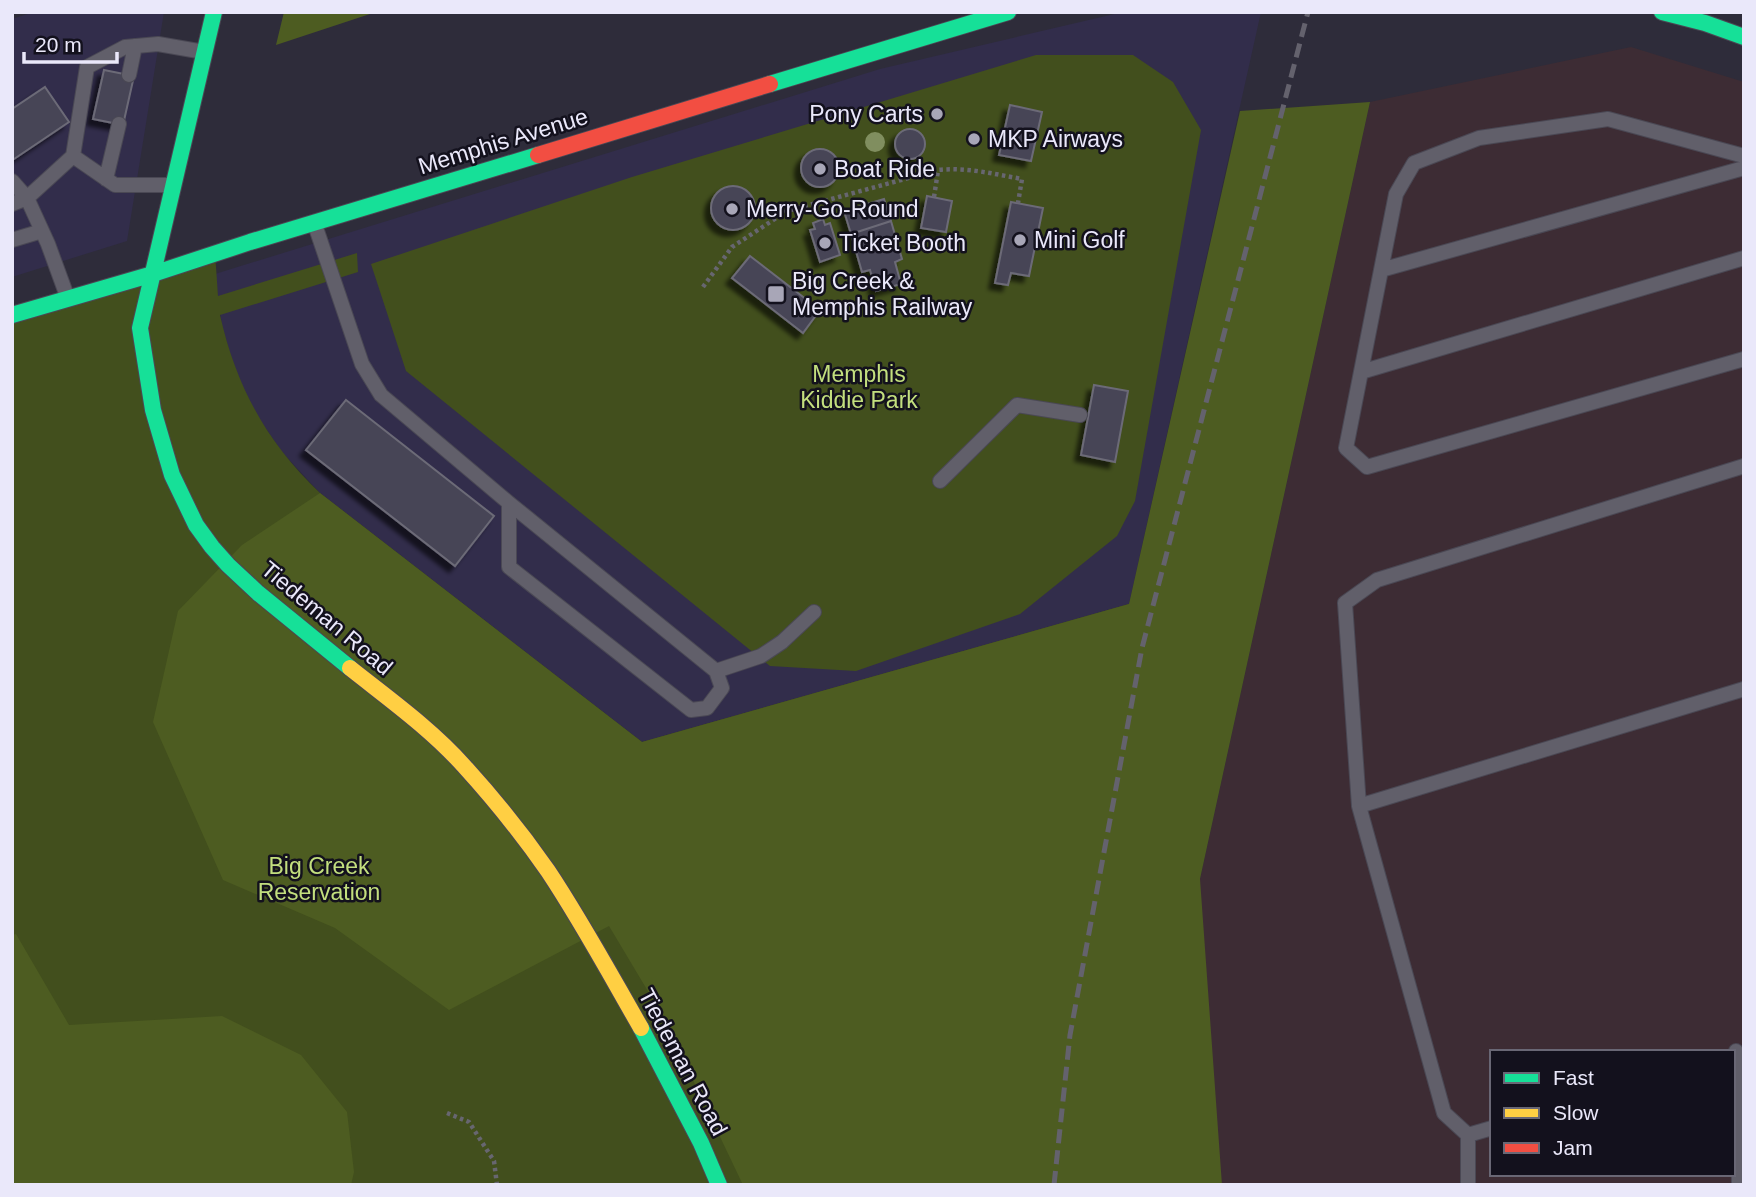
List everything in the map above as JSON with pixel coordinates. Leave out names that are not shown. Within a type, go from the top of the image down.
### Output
[{"type":"main road","name":"Tiedeman Road","points":[[214,12],[140,328],[153,410],[182,498],[212,547],[238,574],[418,723],[463,765],[496,803],[548,872],[612,976],[673,1087],[719,1185]]},
{"type":"main road","name":"Memphis Avenue","points":[[12,315],[1009,12]]},
{"type":"main road","points":[[1662,12],[1744,37]]},
{"type":"lane","points":[[12,204],[27,198],[73,156],[87,67],[125,47],[158,44],[205,52]]},
{"type":"lane","points":[[129,75],[135,46]]},
{"type":"lane","points":[[1744,156],[1608,119],[1479,138],[1414,163],[1396,194],[1346,449],[1367,467],[1744,359]]},
{"type":"lane","points":[[106,179],[119,124]]},
{"type":"lane","points":[[73,156],[115,185],[173,185]]},
{"type":"lane","points":[[1381,270],[1744,169]]},
{"type":"lane","points":[[12,181],[27,198],[68,298]]},
{"type":"lane","points":[[315,223],[362,364],[381,395],[716,671],[722,688],[707,708],[691,710],[509,567],[509,503]]},
{"type":"lane","points":[[12,240],[42,231]]},
{"type":"lane","points":[[1361,372],[1744,258]]},
{"type":"lane","points":[[940,481],[1017,405],[1080,415]]},
{"type":"lane","points":[[1468,1185],[1468,1135],[1444,1113],[1359,806],[1345,603],[1377,580],[1744,466]]},
{"type":"lane","points":[[716,671],[761,656],[782,642],[814,612]]},
{"type":"lane","points":[[1359,806],[1744,689]]},
{"type":"lane","points":[[1738,1051],[1738,1185]]},
{"type":"lane","points":[[1468,1135],[1490,1129]]},
{"type":"path","points":[[703,287],[732,247],[787,211],[938,170],[971,169],[1022,179],[1018,203]]},
{"type":"path","points":[[934,197],[938,170]]},
{"type":"path","points":[[447,1113],[469,1122],[494,1161],[497,1185]]},
{"type":"shaded area","points":[[34,12],[164,12],[127,241],[12,277],[12,19]]},
{"type":"shaded area","name":"Memphis Kiddie Park","points":[[1123,12],[1261,12],[1129,604],[642,742],[320,493],[282,452],[258,417],[243,388],[222,326],[215,274],[880,69]]},
{"type":"shaded area","points":[[1631,47],[1744,82],[1744,1185],[1179,1185],[1200,879],[1370,102]]},
{"type":"green space","points":[[284,12],[376,12],[276,45]]},
{"type":"green space","name":"Memphis Kiddie Park","points":[[1036,55],[1133,55],[1173,82],[1201,130],[1135,501],[1117,536],[1020,614],[856,671],[770,666],[406,371],[371,264],[632,177]]},
{"type":"green space","points":[[1370,102],[1200,879],[1222,1185],[743,1185],[661,1013],[609,926],[449,1010],[335,928],[223,880],[153,722],[178,611],[242,545],[320,493],[642,742],[1129,604],[1240,111]]},
{"type":"green space","name":"Big Creek Reservation","points":[[215,252],[218,296],[357,253],[358,272],[220,315],[235,366],[256,412],[284,454],[320,493],[642,742],[1129,604],[1015,1185],[12,1185],[12,315]]},
{"type":"green space","points":[[16,934],[69,1025],[222,1016],[301,1055],[347,1112],[354,1172],[351,1185],[12,1185],[12,935]]},
{"type":"building","points":[[104,70],[134,76],[123,125],[93,119]]},
{"type":"building","points":[[45,87],[69,122],[14,159],[12,109]]},
{"type":"building","points":[[1010,105],[1042,112],[1031,161],[999,155]]},
{"type":"building","points":[[910,129],[921,133],[925,144],[921,155],[910,159],[899,155],[895,144],[899,133]]},
{"type":"building","name":"Boat Ride","points":[[820,149],[833,155],[839,168],[833,181],[820,187],[807,181],[801,168],[807,155]]},
{"type":"building","name":"Merry-Go-Round","points":[[733,186],[742,187],[749,192],[754,199],[754,217],[749,224],[742,229],[733,230],[724,229],[717,224],[712,217],[711,208],[712,199],[717,192],[724,187]]},
{"type":"building","points":[[927,196],[952,201],[946,232],[921,228]]},
{"type":"building","points":[[884,199],[891,221],[851,234],[844,211]]},
{"type":"building","name":"Mini Golf","points":[[1011,202],[1043,208],[1029,276],[1011,273],[1008,285],[995,283]]},
{"type":"building","name":"Ticket Booth","points":[[823,219],[825,225],[830,223],[840,255],[820,262],[810,230],[815,229],[813,223]]},
{"type":"building","points":[[891,221],[902,259],[895,262],[901,284],[876,291],[870,270],[862,272],[851,234]]},
{"type":"building","name":"Big Creek & Memphis Railway","points":[[750,256],[820,310],[803,333],[732,278]]},
{"type":"building","points":[[1094,385],[1128,391],[1115,462],[1081,455]]},
{"type":"building","points":[[346,400],[494,516],[455,566],[306,450]]},
{"type":"railway","points":[[1054,1185],[1070,1035],[1142,648],[1308,12]]},
{"type":"traffic: fast","points":[[214,12],[140,328],[153,410],[172,475],[196,525],[212,547],[258,593],[350,668]]},
{"type":"traffic: fast","points":[[770,84],[1008,12]]},
{"type":"traffic: fast","points":[[1662,12],[1744,37]]},
{"type":"traffic: fast","points":[[12,315],[538,155]]},
{"type":"traffic: fast","points":[[641,1028],[701,1143],[719,1185]]},
{"type":"traffic: slow","points":[[350,668],[438,739],[508,817],[561,890],[641,1028]]},
{"type":"traffic: jam","points":[[538,155],[770,84]]},
{"type":"place","name":"Pony Carts","points":[[937,114]]},
{"type":"place","name":"MKP Airways","points":[[974,139]]},
{"type":"place","name":"Boat Ride","points":[[820,169]]},
{"type":"place","name":"Merry-Go-Round","points":[[732,209]]},
{"type":"place","name":"Mini Golf","points":[[1020,240]]},
{"type":"place","name":"Ticket Booth","points":[[825,243]]},
{"type":"place","name":"Big Creek & Memphis Railway","points":[[776,294]]}]
